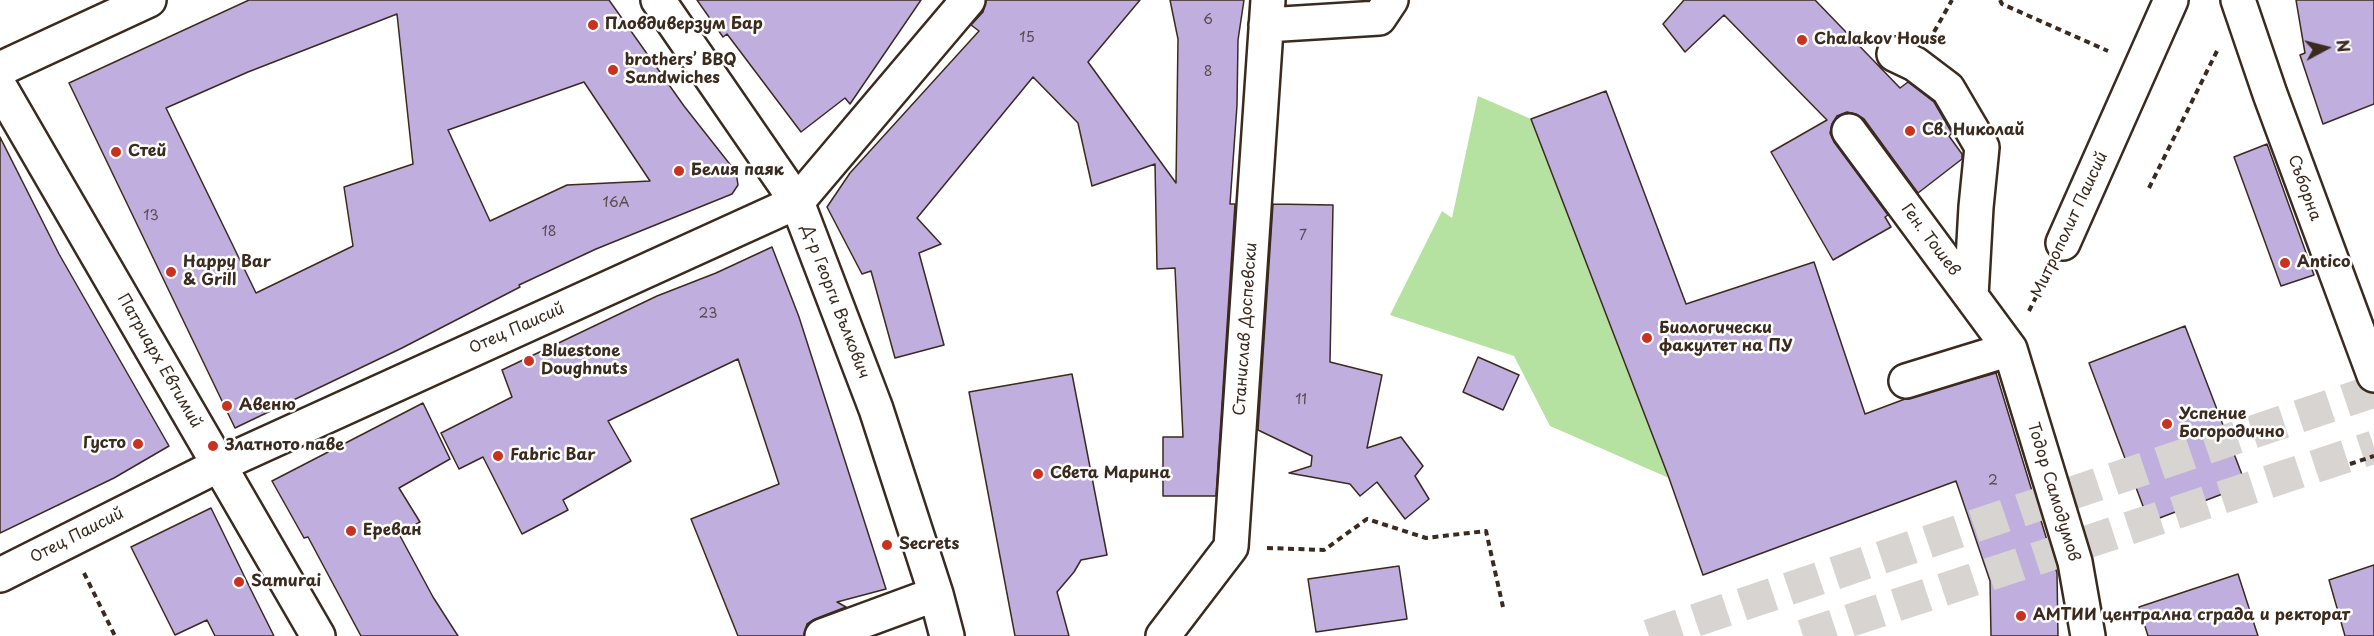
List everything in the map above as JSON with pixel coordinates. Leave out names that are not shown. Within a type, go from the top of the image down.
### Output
[{"type":"street","points":[[0,69],[149,0]]},
{"type":"street","name":"Д-р Георги Вълкович","points":[[658,0],[797,202],[876,409],[936,594],[947,636]]},
{"type":"street","name":"Отец Паисий","points":[[0,575],[219,465],[797,202],[968,0]]},
{"type":"street","points":[[1267,12],[1379,18],[1391,0]]},
{"type":"street","name":"Митрополит Паисий","points":[[2063,243],[2171,0]]},
{"type":"street","name":"Съборна","points":[[2239,2],[2270,94],[2374,375]]},
{"type":"street","name":"Станислав Доспевски","points":[[1231,547],[1267,12]]},
{"type":"street","points":[[1894,54],[1915,64],[1948,88],[1982,147],[1971,296]]},
{"type":"street","name":"Патриарх Евтимий","points":[[0,87],[318,636]]},
{"type":"street","name":"Ген. Тошев","points":[[1849,131],[2010,349]]},
{"type":"street","points":[[1906,381],[2010,349]]},
{"type":"street","name":"Тодор Самодумов","points":[[2010,349],[2075,562],[2088,636]]},
{"type":"street","points":[[1163,636],[1231,547]]},
{"type":"street","points":[[822,636],[936,594]]},
{"type":"path","points":[[2000,0],[2002,4],[2114,54]]},
{"type":"path","points":[[2149,188],[2239,2]]},
{"type":"path","name":"Митрополит Паисий","points":[[2010,349],[2063,243]]},
{"type":"path","points":[[2350,464],[2374,456]]},
{"type":"path","points":[[1231,547],[1324,549],[1366,519],[1426,538],[1486,531],[1503,608]]},
{"type":"path","points":[[68,540],[115,636]]},
{"type":"green space","points":[[1478,96],[1531,119],[1669,478],[1550,426],[1514,356],[1390,315],[1442,211],[1452,218]]},
{"type":"building","points":[[249,0],[609,0],[684,106],[736,172],[738,185],[732,194],[596,249],[519,285],[520,287],[402,348],[235,428],[69,83]],"holes":[[[397,14],[413,164],[344,187],[353,246],[256,293],[166,108],[248,72]],[[584,82],[650,181],[567,185],[490,221],[448,130]]]},
{"type":"building","points":[[697,0],[921,0],[850,104],[845,98],[801,132],[727,34],[723,37]]},
{"type":"building","points":[[986,0],[1140,0],[1088,62],[1176,183],[1178,39],[1170,0],[1244,0],[1238,40],[1237,105],[1230,204],[1235,204],[1216,496],[1163,496],[1163,437],[1183,437],[1175,268],[1157,269],[1155,164],[1092,186],[1078,123],[1033,77],[917,218],[941,244],[919,253],[944,345],[895,358],[871,271],[862,274],[827,207],[850,173],[979,31],[971,25],[983,12]]},
{"type":"building","points":[[1684,0],[1815,0],[1900,88],[1908,82],[1934,102],[1952,133],[1949,136],[1962,154],[1962,159],[1918,193],[1864,119],[1847,112],[1837,116],[1830,133],[1834,142],[1888,215],[1885,217],[1891,227],[1833,260],[1771,152],[1827,120],[1724,15],[1685,52],[1663,24]]},
{"type":"building","points":[[2296,0],[2374,0],[2374,104],[2323,124],[2300,55],[2305,53]]},
{"type":"building","points":[[1606,91],[1686,304],[1814,262],[1865,414],[1905,399],[1996,373],[2057,573],[2058,636],[1991,636],[1990,581],[1956,481],[1703,575],[1669,478],[1531,119]]},
{"type":"building","points":[[0,137],[59,254],[169,446],[114,478],[0,533]]},
{"type":"building","points":[[2267,144],[2314,275],[2281,286],[2234,157]]},
{"type":"building","points":[[1273,204],[1333,205],[1330,362],[1382,375],[1367,448],[1401,437],[1423,466],[1415,476],[1429,499],[1405,519],[1377,482],[1360,496],[1350,484],[1289,473],[1311,466],[1312,456],[1258,430]]},
{"type":"building","points":[[772,247],[799,317],[886,589],[837,602],[846,607],[807,624],[804,636],[738,636],[691,519],[779,484],[738,359],[608,421],[631,461],[563,500],[568,510],[522,534],[483,457],[459,469],[441,433],[512,397],[502,370],[657,296],[716,273]]},
{"type":"building","name":"Успение Богородично","points":[[2185,326],[2246,485],[2149,522],[2089,363]]},
{"type":"building","points":[[1478,357],[1519,375],[1503,410],[1463,392]]},
{"type":"building","name":"Света Марина","points":[[1072,374],[1107,555],[1081,560],[1057,592],[1069,636],[1015,636],[969,392]]},
{"type":"building","points":[[423,403],[450,459],[399,488],[420,522],[399,534],[433,597],[458,636],[361,636],[308,537],[304,538],[272,481]]},
{"type":"building","points":[[211,508],[274,636],[215,636],[207,620],[175,635],[131,547]]},
{"type":"building","points":[[2374,565],[2374,636],[2345,636],[2329,580]]},
{"type":"building","points":[[1399,566],[1407,619],[1316,632],[1308,579]]},
{"type":"building","points":[[2238,574],[2258,636],[2148,636],[2139,607]]},
{"type":"tunnel","points":[[1649,636],[2374,391]]},
{"type":"tunnel","points":[[1803,636],[2374,447]]},
{"type":"place","name":"Пловдиверзум Бар","points":[[593,25]]},
{"type":"place","name":"Chalakov House","points":[[1802,40]]},
{"type":"place","name":"brothers’ BBQ Sandwiches","points":[[613,70]]},
{"type":"place","name":"Св. Николай","points":[[1910,131]]},
{"type":"place","name":"Стей","points":[[116,152]]},
{"type":"place","name":"Белия паяк","points":[[679,171]]},
{"type":"place","name":"Antico","points":[[2285,263]]},
{"type":"place","name":"Happy Bar & Grill","points":[[171,272]]},
{"type":"place","name":"Биологически факултет на ПУ","points":[[1647,338]]},
{"type":"place","name":"Bluestone Doughnuts","points":[[529,361]]},
{"type":"place","name":"Авеню","points":[[227,406]]},
{"type":"place","name":"Успение Богородично","points":[[2167,424]]},
{"type":"place","name":"Густо","points":[[138,444]]},
{"type":"place","name":"Златното паве","points":[[213,446]]},
{"type":"place","name":"Fabric Bar","points":[[498,456]]},
{"type":"place","name":"Света Марина","points":[[1038,474]]},
{"type":"place","name":"Ереван","points":[[351,531]]},
{"type":"place","name":"Secrets","points":[[887,545]]},
{"type":"place","name":"Samurai","points":[[239,582]]},
{"type":"place","name":"АМТИИ централна сграда и ректорат","points":[[2021,616]]}]
